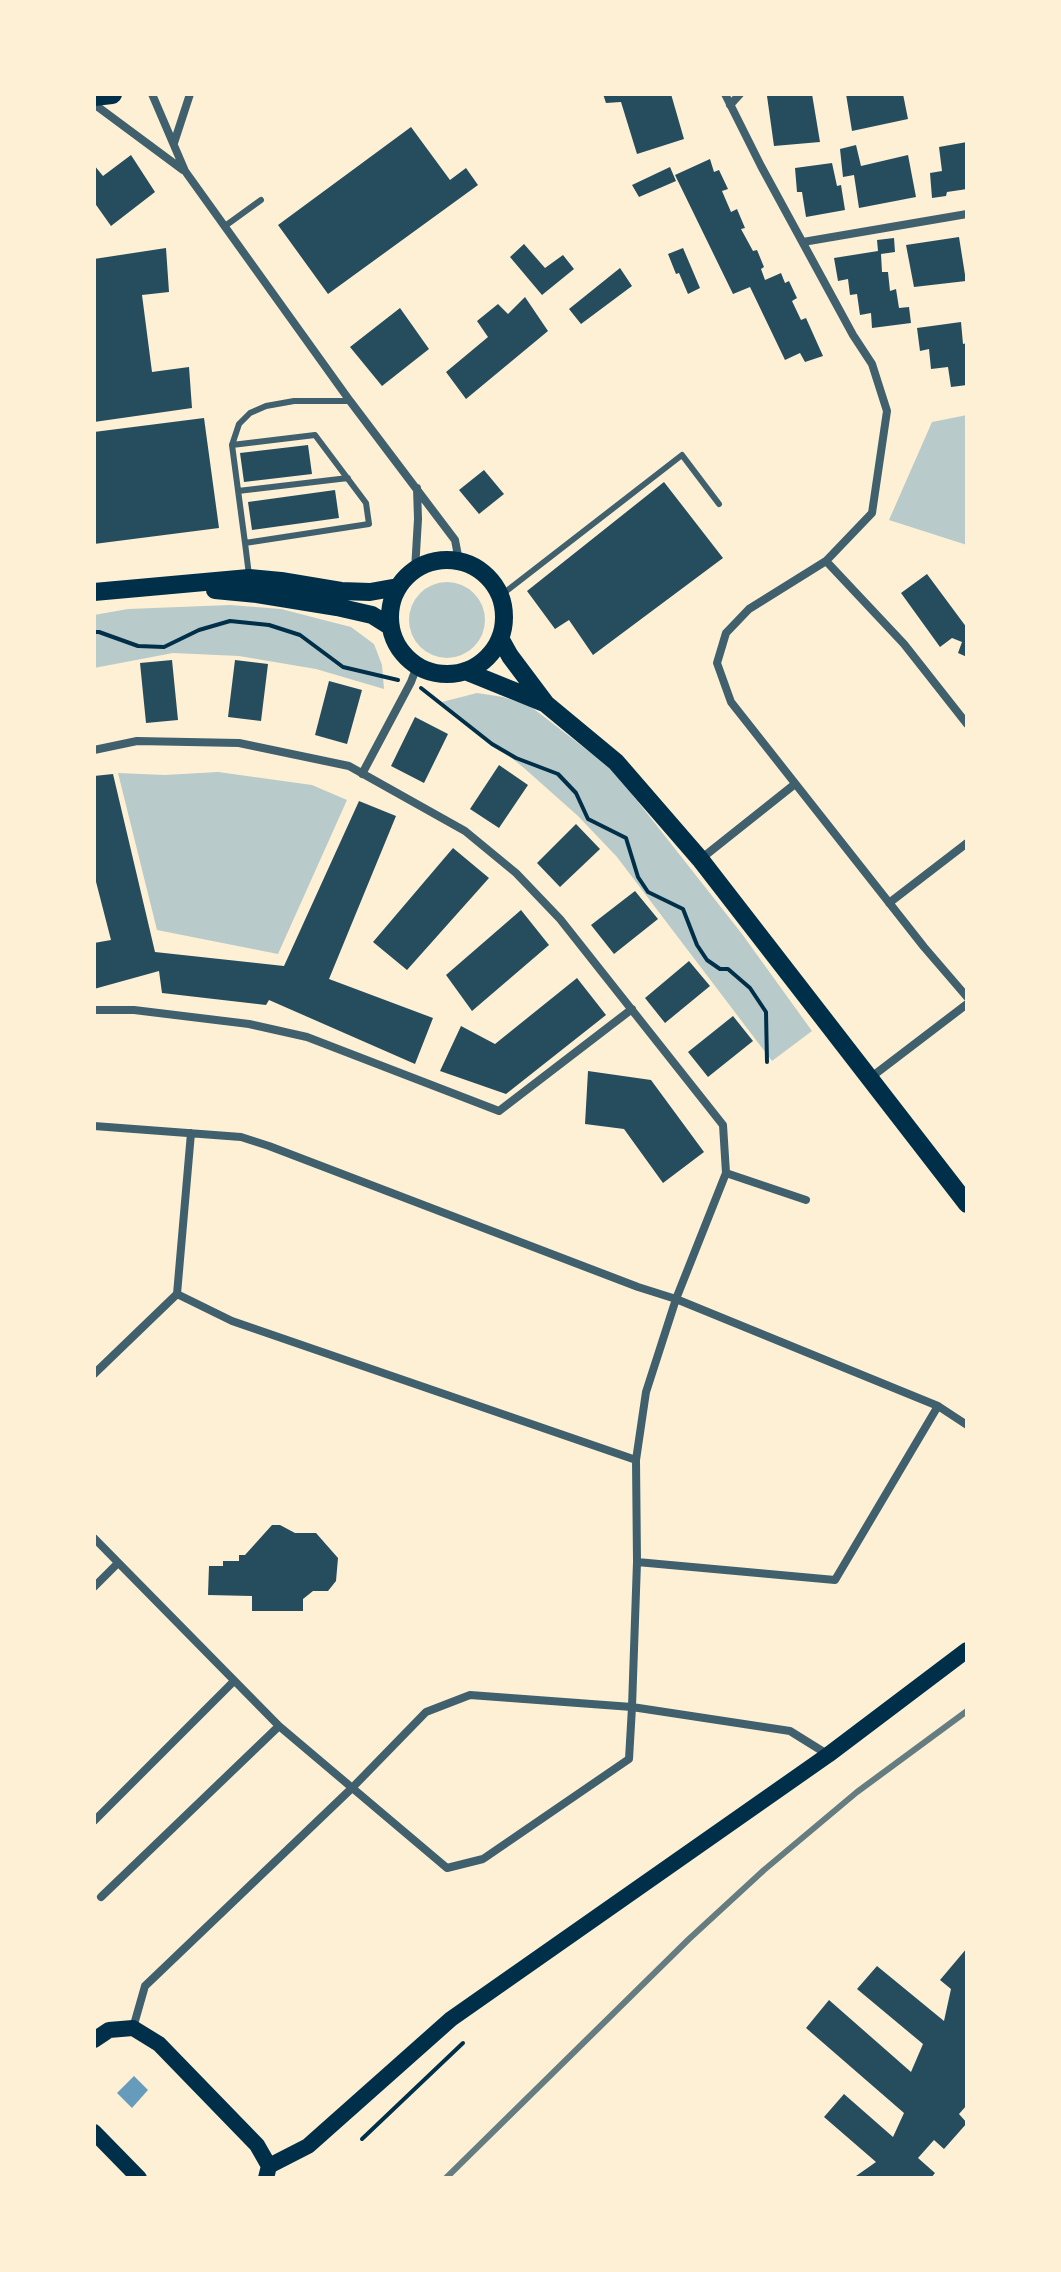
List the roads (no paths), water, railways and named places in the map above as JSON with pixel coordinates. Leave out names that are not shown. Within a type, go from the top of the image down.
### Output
[{"type":"highway","points":[[94,96],[112,94]]},
{"type":"main road","points":[[459,561],[476,568],[490,580],[500,596],[504,624],[500,638],[480,664],[465,671],[414,674],[391,627],[393,599],[398,587],[415,570],[428,563],[459,561]]},
{"type":"main road","points":[[94,592],[249,578],[341,591],[370,592],[398,587]]},
{"type":"main road","points":[[172,585],[337,607],[372,615],[391,627]]},
{"type":"main road","points":[[500,638],[546,704],[616,762],[700,859],[967,1204]]},
{"type":"main road","points":[[465,671],[546,704]]},
{"type":"main road","points":[[94,2040],[109,2030],[133,2028],[159,2044],[257,2145],[268,2172],[308,2146],[451,2019],[828,1755],[967,1650]]},
{"type":"main road","points":[[94,2132],[139,2178]]},
{"type":"street","points":[[152,94],[185,171],[350,401],[455,540],[459,561]]},
{"type":"street","points":[[174,144],[190,94]]},
{"type":"street","points":[[725,94],[853,335],[872,364],[887,411],[872,513],[826,561],[749,609],[726,633],[717,663],[731,702],[967,997]]},
{"type":"street","points":[[730,105],[740,94]]},
{"type":"street","points":[[94,104],[185,171]]},
{"type":"street","points":[[803,242],[967,214]]},
{"type":"street","points":[[415,570],[417,487]]},
{"type":"street","points":[[826,561],[904,644],[967,724]]},
{"type":"street","points":[[362,774],[414,674]]},
{"type":"street","points":[[94,750],[137,741],[239,743],[349,766],[465,831],[516,873],[560,919],[723,1125],[726,1173],[676,1299],[646,1392],[636,1460],[637,1562],[629,1759],[483,1859],[447,1868],[279,1726],[94,1538]]},
{"type":"street","points":[[700,859],[795,784]]},
{"type":"street","points":[[889,903],[967,843]]},
{"type":"street","points":[[870,1078],[967,1004]]},
{"type":"street","points":[[94,1010],[134,1010],[249,1024],[307,1037],[499,1111],[632,1009]]},
{"type":"street","points":[[94,1126],[241,1137],[269,1146],[676,1299],[938,1406],[967,1425]]},
{"type":"street","points":[[94,1374],[177,1294],[191,1133]]},
{"type":"street","points":[[726,1173],[806,1200]]},
{"type":"street","points":[[177,1294],[232,1321],[636,1460]]},
{"type":"street","points":[[637,1562],[835,1580],[938,1406]]},
{"type":"street","points":[[94,1587],[118,1563]]},
{"type":"street","points":[[94,1821],[234,1681]]},
{"type":"street","points":[[133,2028],[145,1986],[352,1788],[426,1712],[470,1695],[632,1707],[790,1731],[828,1755]]},
{"type":"street","points":[[101,1897],[279,1726]]},
{"type":"lane","points":[[225,226],[261,200]]},
{"type":"lane","points":[[249,578],[232,445],[239,424],[250,413],[266,406],[294,401],[350,401]]},
{"type":"lane","points":[[232,445],[315,435],[366,503],[369,524],[245,543]]},
{"type":"lane","points":[[500,596],[682,455],[719,504]]},
{"type":"lane","points":[[238,491],[348,478]]},
{"type":"water","points":[[134,2076],[148,2090],[132,2108],[117,2093]]},
{"type":"railway","points":[[446,2178],[689,1939],[764,1870],[857,1792],[967,1711]]}]
